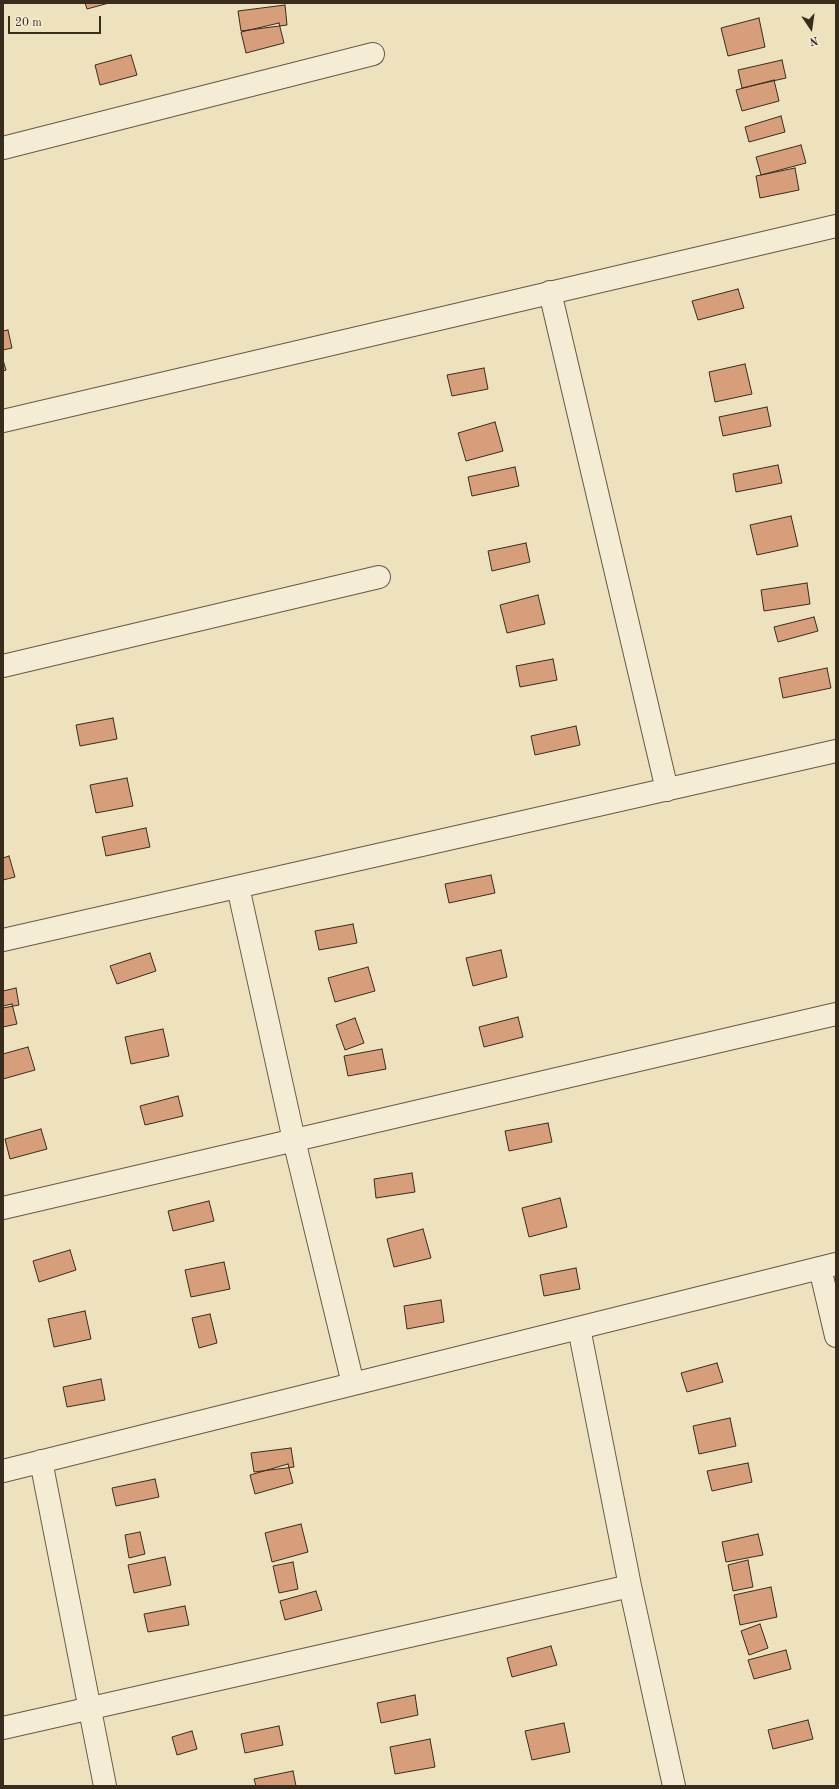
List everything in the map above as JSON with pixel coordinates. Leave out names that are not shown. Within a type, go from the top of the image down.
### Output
[{"type":"street","points":[[3,148],[373,54]]},
{"type":"street","points":[[3,421],[836,226]]},
{"type":"street","points":[[550,292],[667,790]]},
{"type":"street","points":[[3,666],[379,577]]},
{"type":"street","points":[[3,940],[836,751]]},
{"type":"street","points":[[238,887],[294,1140],[353,1384]]},
{"type":"street","points":[[3,1208],[836,1014]]},
{"type":"street","points":[[3,1471],[828,1266],[836,1336]]},
{"type":"street","points":[[579,1328],[630,1586],[674,1786]]},
{"type":"street","points":[[41,1461],[105,1786]]},
{"type":"street","points":[[3,1728],[630,1586]]},
{"type":"building","points":[[85,3],[109,3],[87,9]]},
{"type":"building","points":[[285,5],[287,25],[241,31],[238,11]]},
{"type":"building","points":[[759,18],[765,47],[728,56],[721,28]]},
{"type":"building","points":[[279,23],[284,43],[246,53],[241,32]]},
{"type":"building","points":[[131,55],[137,75],[100,85],[95,65]]},
{"type":"building","points":[[782,60],[786,78],[742,88],[738,70]]},
{"type":"building","points":[[774,80],[779,101],[742,111],[736,90]]},
{"type":"building","points":[[781,116],[785,132],[749,142],[745,127]]},
{"type":"building","points":[[801,145],[806,163],[761,175],[756,157]]},
{"type":"building","points":[[795,168],[799,190],[760,198],[756,176]]},
{"type":"building","points":[[738,289],[744,308],[698,320],[692,301]]},
{"type":"building","points":[[8,330],[12,348],[3,350],[3,331]]},
{"type":"building","points":[[3,360],[6,370],[3,371]]},
{"type":"building","points":[[745,364],[752,394],[715,402],[709,372]]},
{"type":"building","points":[[484,368],[488,389],[452,396],[447,375]]},
{"type":"building","points":[[767,407],[771,426],[723,436],[719,417]]},
{"type":"building","points":[[495,422],[503,451],[466,461],[458,433]]},
{"type":"building","points":[[778,465],[782,483],[736,492],[733,474]]},
{"type":"building","points":[[515,467],[519,486],[472,496],[468,477]]},
{"type":"building","points":[[791,516],[798,546],[757,555],[750,525]]},
{"type":"building","points":[[526,543],[530,562],[492,571],[488,551]]},
{"type":"building","points":[[807,583],[810,604],[764,611],[761,590]]},
{"type":"building","points":[[538,595],[545,624],[507,633],[500,605]]},
{"type":"building","points":[[814,617],[818,631],[778,642],[774,627]]},
{"type":"building","points":[[553,659],[557,680],[520,687],[516,666]]},
{"type":"building","points":[[827,668],[831,688],[783,698],[779,678]]},
{"type":"building","points":[[113,718],[117,739],[80,746],[76,725]]},
{"type":"building","points":[[576,726],[580,745],[535,755],[531,736]]},
{"type":"building","points":[[127,778],[133,806],[96,813],[90,785]]},
{"type":"building","points":[[146,828],[150,847],[106,856],[102,837]]},
{"type":"building","points":[[9,856],[15,877],[3,880],[3,858]]},
{"type":"building","points":[[491,875],[495,893],[449,903],[445,884]]},
{"type":"building","points":[[353,924],[357,943],[319,950],[315,931]]},
{"type":"building","points":[[501,950],[507,977],[473,986],[466,958]]},
{"type":"building","points":[[150,953],[156,971],[117,984],[110,966]]},
{"type":"building","points":[[368,967],[375,991],[335,1002],[328,978]]},
{"type":"building","points":[[16,988],[19,1005],[3,1008],[3,991]]},
{"type":"building","points":[[12,1004],[17,1024],[3,1027],[3,1006]]},
{"type":"building","points":[[518,1017],[523,1037],[484,1047],[479,1027]]},
{"type":"building","points":[[355,1018],[364,1043],[345,1050],[336,1025]]},
{"type":"building","points":[[163,1029],[169,1056],[131,1064],[125,1037]]},
{"type":"building","points":[[28,1047],[35,1070],[3,1079],[3,1054]]},
{"type":"building","points":[[382,1049],[386,1069],[348,1076],[344,1056]]},
{"type":"building","points":[[178,1096],[183,1116],[145,1125],[140,1106]]},
{"type":"building","points":[[548,1123],[552,1142],[509,1151],[505,1131]]},
{"type":"building","points":[[41,1129],[47,1149],[10,1159],[5,1139]]},
{"type":"building","points":[[412,1173],[415,1192],[376,1198],[374,1179]]},
{"type":"building","points":[[560,1198],[567,1227],[529,1237],[522,1208]]},
{"type":"building","points":[[209,1201],[214,1221],[173,1231],[168,1211]]},
{"type":"building","points":[[423,1229],[431,1258],[394,1267],[387,1239]]},
{"type":"building","points":[[70,1250],[76,1270],[39,1282],[33,1261]]},
{"type":"building","points":[[224,1262],[230,1289],[191,1297],[185,1270]]},
{"type":"building","points":[[576,1268],[580,1289],[544,1296],[540,1275]]},
{"type":"building","points":[[441,1300],[444,1322],[407,1329],[404,1306]]},
{"type":"building","points":[[85,1311],[91,1339],[54,1347],[48,1319]]},
{"type":"building","points":[[210,1314],[217,1343],[199,1348],[192,1318]]},
{"type":"building","points":[[717,1363],[723,1382],[687,1392],[681,1373]]},
{"type":"building","points":[[101,1379],[105,1400],[67,1407],[63,1387]]},
{"type":"building","points":[[730,1418],[736,1446],[699,1454],[693,1426]]},
{"type":"building","points":[[291,1448],[294,1467],[254,1472],[251,1453]]},
{"type":"building","points":[[748,1463],[752,1482],[712,1491],[707,1471]]},
{"type":"building","points":[[288,1464],[293,1483],[255,1494],[250,1475]]},
{"type":"building","points":[[155,1479],[159,1497],[116,1506],[112,1488]]},
{"type":"building","points":[[301,1524],[308,1552],[272,1562],[265,1533]]},
{"type":"building","points":[[140,1532],[145,1554],[129,1558],[125,1535]]},
{"type":"building","points":[[758,1534],[763,1555],[726,1562],[722,1542]]},
{"type":"building","points":[[165,1557],[171,1585],[134,1593],[128,1565]]},
{"type":"building","points":[[748,1560],[753,1587],[733,1591],[728,1565]]},
{"type":"building","points":[[293,1562],[298,1589],[279,1593],[273,1566]]},
{"type":"building","points":[[771,1587],[777,1617],[740,1625],[734,1595]]},
{"type":"building","points":[[316,1591],[322,1610],[285,1620],[280,1601]]},
{"type":"building","points":[[185,1606],[189,1625],[148,1632],[144,1614]]},
{"type":"building","points":[[760,1624],[768,1648],[749,1655],[741,1631]]},
{"type":"building","points":[[551,1646],[557,1665],[512,1677],[507,1658]]},
{"type":"building","points":[[786,1650],[791,1669],[754,1679],[748,1660]]},
{"type":"building","points":[[415,1695],[418,1715],[381,1723],[377,1703]]},
{"type":"building","points":[[808,1720],[813,1739],[773,1749],[768,1730]]},
{"type":"building","points":[[564,1723],[570,1752],[532,1760],[525,1731]]},
{"type":"building","points":[[279,1726],[283,1745],[245,1753],[241,1734]]},
{"type":"building","points":[[192,1731],[197,1749],[177,1755],[172,1737]]},
{"type":"building","points":[[430,1739],[435,1767],[395,1774],[390,1747]]},
{"type":"building","points":[[293,1771],[296,1786],[256,1786],[254,1779]]}]
